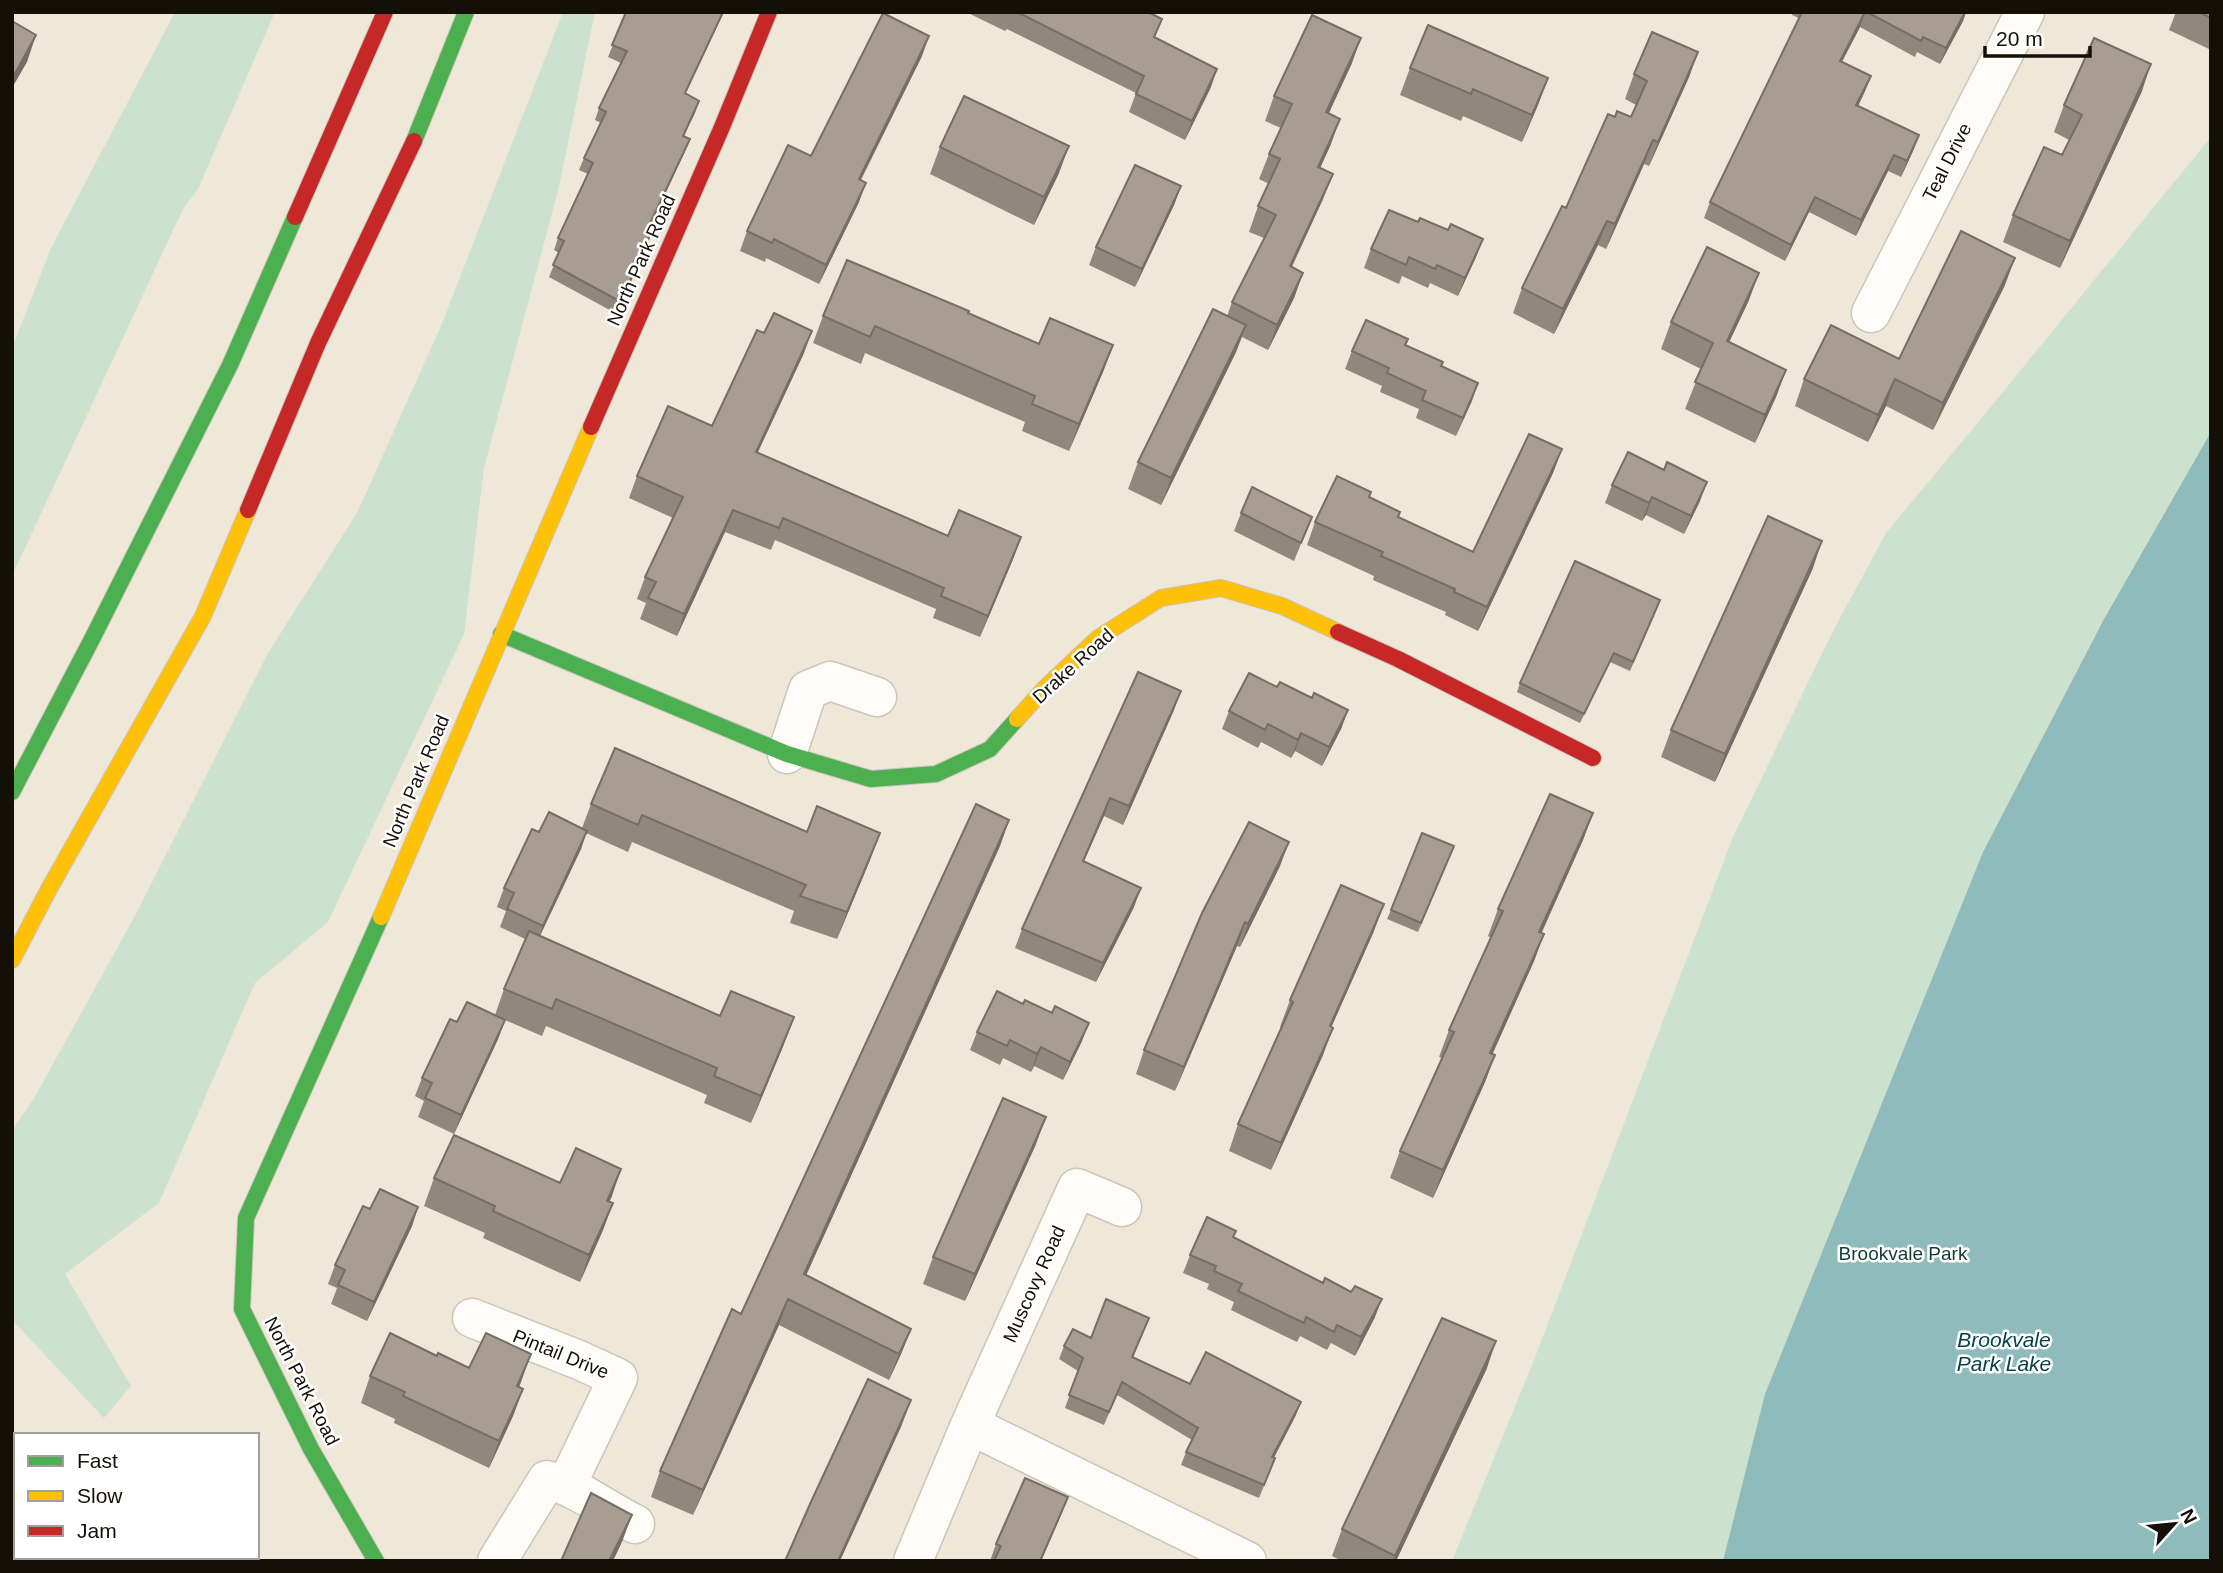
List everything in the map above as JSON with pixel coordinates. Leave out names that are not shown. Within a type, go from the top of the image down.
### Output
[{"type":"main road","points":[[12,792],[230,365],[385,12]]},
{"type":"main road","points":[[12,960],[49,889],[203,616],[317,343],[425,117],[466,12]]},
{"type":"main road","name":"North Park Road","points":[[376,1561],[312,1449],[242,1308],[246,1218],[372,939],[769,12]]},
{"type":"main road","name":"Drake Road","points":[[501,634],[787,754],[871,779],[936,774],[990,749],[1046,687],[1098,638],[1161,598],[1221,588],[1282,606],[1398,659],[1593,758]]},
{"type":"street","name":"Teal Drive","points":[[1871,313],[2025,12]]},
{"type":"street","points":[[787,754],[808,690],[830,681],[877,697]]},
{"type":"street","name":"Muscovy Road","points":[[914,1561],[970,1424],[1077,1188],[1122,1208]]},
{"type":"street","name":"Pintail Drive","points":[[472,1318],[618,1378],[566,1485]]},
{"type":"street","points":[[970,1424],[1247,1561]]},
{"type":"street","points":[[497,1561],[547,1480],[566,1485],[635,1524]]},
{"type":"green space","points":[[175,12],[275,12],[198,189],[183,209],[12,576],[12,348],[51,248]]},
{"type":"green space","points":[[563,12],[595,12],[558,191],[484,468],[464,634],[328,922],[255,983],[159,1203],[65,1274],[131,1386],[104,1418],[12,1320],[12,1130],[33,1100],[136,914],[268,653],[357,513],[441,326]]},
{"type":"green space","name":"Brookvale Park","points":[[2211,137],[2211,1561],[1452,1561],[1534,1360],[1733,837],[1833,631],[1886,533]]},
{"type":"water","name":"Brookvale Park Lake","points":[[2211,432],[2211,1561],[1723,1561],[1765,1394],[1983,852],[2103,621]]},
{"type":"building","points":[[626,12],[723,12],[685,93],[699,101],[683,136],[690,139],[651,221],[655,223],[621,302],[553,265],[564,241],[558,238],[593,163],[584,158],[606,112],[599,108],[627,51],[612,45]]},
{"type":"building","points":[[1017,12],[1148,12],[1162,19],[1154,37],[1217,69],[1192,121],[1136,94],[1144,76]]},
{"type":"building","points":[[1802,12],[1865,12],[1840,61],[1871,76],[1856,105],[1919,135],[1907,161],[1894,155],[1861,220],[1815,197],[1791,245],[1710,202]]},
{"type":"building","points":[[1867,12],[1965,12],[1946,48],[1923,37],[1921,41]]},
{"type":"building","points":[[2199,12],[2211,12],[2211,18]]},
{"type":"building","points":[[883,13],[929,36],[859,179],[866,183],[826,265],[774,239],[772,243],[747,231],[788,145],[811,156]]},
{"type":"building","points":[[1312,15],[1361,38],[1326,112],[1340,119],[1318,167],[1333,174],[1290,266],[1303,273],[1277,325],[1232,302],[1276,215],[1258,206],[1280,159],[1269,154],[1292,104],[1274,96]]},
{"type":"building","points":[[12,21],[36,35],[12,79]]},
{"type":"building","points":[[1428,25],[1548,78],[1532,115],[1473,89],[1471,94],[1410,68]]},
{"type":"building","points":[[1652,32],[1698,52],[1658,142],[1653,140],[1615,224],[1607,221],[1563,309],[1522,288],[1562,206],[1566,208],[1608,114],[1615,117],[1617,111],[1631,117],[1647,81],[1634,74]]},
{"type":"building","points":[[2094,38],[2151,64],[2070,241],[2013,215],[2044,147],[2062,155],[2082,115],[2064,105]]},
{"type":"building","points":[[964,96],[1069,146],[1044,197],[940,147]]},
{"type":"building","points":[[1135,165],[1181,186],[1142,269],[1096,247]]},
{"type":"building","points":[[1389,210],[1418,222],[1420,218],[1448,230],[1451,224],[1483,239],[1465,278],[1437,265],[1435,269],[1409,257],[1406,265],[1371,249]]},
{"type":"building","points":[[1961,231],[2015,258],[1943,403],[1895,379],[1878,415],[1804,379],[1831,325],[1899,359]]},
{"type":"building","points":[[1707,247],[1759,273],[1727,341],[1786,370],[1765,415],[1695,382],[1713,343],[1671,322]]},
{"type":"building","points":[[847,260],[969,311],[968,313],[1039,344],[1050,318],[1113,345],[1079,424],[1032,404],[1035,396],[875,326],[870,337],[823,316]]},
{"type":"building","points":[[1213,309],[1246,325],[1171,478],[1138,462]]},
{"type":"building","points":[[774,313],[812,331],[756,452],[948,536],[959,510],[1021,537],[988,616],[941,596],[944,588],[783,518],[779,528],[733,510],[684,614],[648,598],[656,582],[645,577],[683,497],[637,476],[668,406],[712,426],[757,330],[764,333]]},
{"type":"building","points":[[1366,320],[1408,339],[1405,345],[1443,362],[1441,366],[1478,383],[1463,418],[1422,400],[1426,391],[1387,373],[1389,368],[1352,351]]},
{"type":"building","points":[[1529,434],[1562,449],[1487,607],[1454,592],[1455,589],[1381,556],[1383,552],[1315,522],[1337,476],[1371,492],[1369,497],[1400,512],[1398,517],[1473,552]]},
{"type":"building","points":[[1628,452],[1664,470],[1667,462],[1707,482],[1691,516],[1652,497],[1649,503],[1612,485]]},
{"type":"building","points":[[1252,487],[1312,517],[1301,543],[1241,513]]},
{"type":"building","points":[[1768,516],[1822,541],[1725,754],[1671,730]]},
{"type":"building","points":[[1575,561],[1660,600],[1633,662],[1614,653],[1584,714],[1520,683]]},
{"type":"building","points":[[1138,672],[1181,691],[1129,806],[1110,798],[1083,861],[1141,888],[1103,963],[1022,929]]},
{"type":"building","points":[[1249,673],[1277,687],[1280,682],[1312,698],[1314,693],[1348,710],[1329,747],[1301,733],[1298,740],[1268,724],[1265,730],[1229,711]]},
{"type":"building","points":[[615,748],[807,832],[817,806],[880,833],[847,912],[800,896],[806,885],[642,815],[638,825],[591,804]]},
{"type":"building","points":[[1550,794],[1593,813],[1539,932],[1544,934],[1490,1053],[1495,1055],[1443,1170],[1400,1151],[1454,1032],[1449,1030],[1503,911],[1498,909]]},
{"type":"building","points":[[976,804],[1009,820],[804,1274],[911,1329],[899,1354],[788,1299],[703,1490],[660,1471],[732,1309],[741,1314]]},
{"type":"building","points":[[549,812],[587,831],[543,926],[507,909],[514,893],[504,888],[532,829],[539,832]]},
{"type":"building","points":[[1249,822],[1289,842],[1248,924],[1245,922],[1184,1067],[1144,1050],[1202,913]]},
{"type":"building","points":[[1422,833],[1454,846],[1421,923],[1391,910]]},
{"type":"building","points":[[1341,885],[1384,904],[1330,1026],[1333,1028],[1281,1143],[1238,1124],[1293,1002],[1290,1000]]},
{"type":"building","points":[[529,931],[720,1016],[731,991],[794,1017],[761,1096],[714,1076],[717,1068],[556,999],[552,1009],[504,989]]},
{"type":"building","points":[[997,991],[1023,1004],[1025,1000],[1052,1013],[1055,1006],[1089,1023],[1070,1062],[1041,1047],[1037,1054],[1010,1040],[1007,1046],[977,1032]]},
{"type":"building","points":[[467,1002],[505,1020],[461,1115],[425,1098],[432,1083],[422,1078],[450,1019],[457,1022]]},
{"type":"building","points":[[1003,1098],[1046,1117],[975,1274],[933,1257]]},
{"type":"building","points":[[454,1135],[560,1183],[576,1148],[621,1169],[607,1201],[613,1203],[589,1255],[493,1211],[495,1206],[434,1178]]},
{"type":"building","points":[[380,1189],[418,1207],[374,1302],[338,1285],[345,1270],[335,1265],[363,1206],[370,1209]]},
{"type":"building","points":[[1207,1217],[1236,1231],[1233,1237],[1323,1283],[1325,1278],[1351,1292],[1355,1286],[1382,1299],[1361,1337],[1337,1325],[1334,1332],[1306,1317],[1304,1323],[1238,1291],[1242,1284],[1214,1271],[1216,1266],[1190,1255]]},
{"type":"building","points":[[1106,1299],[1149,1318],[1132,1357],[1190,1384],[1206,1352],[1301,1402],[1272,1457],[1275,1458],[1264,1485],[1186,1452],[1198,1428],[1122,1382],[1109,1412],[1069,1395],[1083,1358],[1064,1346],[1073,1329],[1091,1338]]},
{"type":"building","points":[[1442,1318],[1496,1341],[1395,1556],[1342,1529]]},
{"type":"building","points":[[390,1333],[469,1368],[486,1333],[531,1354],[517,1386],[523,1389],[499,1441],[403,1396],[405,1392],[370,1376]]},
{"type":"building","points":[[868,1379],[911,1400],[838,1561],[785,1561],[810,1504]]},
{"type":"building","points":[[1025,1478],[1068,1497],[1040,1561],[994,1561],[1001,1546],[996,1544]]},
{"type":"building","points":[[591,1493],[632,1515],[609,1561],[561,1561]]},
{"type":"building","points":[[44,1559],[100,1559],[99,1561]]},
{"type":"traffic: fast","points":[[414,141],[466,12]]},
{"type":"traffic: fast","points":[[12,792],[230,365],[295,217]]},
{"type":"traffic: fast","points":[[501,634],[787,754],[871,779],[936,774],[990,749],[1017,719]]},
{"type":"traffic: fast","points":[[376,1561],[311,1449],[242,1309],[246,1218],[381,917]]},
{"type":"traffic: slow","points":[[381,917],[591,427]]},
{"type":"traffic: slow","points":[[12,960],[49,889],[203,616],[248,510]]},
{"type":"traffic: slow","points":[[1017,719],[1046,687],[1098,638],[1161,598],[1221,588],[1282,606],[1338,632]]},
{"type":"traffic: jam","points":[[295,217],[385,12]]},
{"type":"traffic: jam","points":[[591,427],[722,127],[769,12]]},
{"type":"traffic: jam","points":[[248,510],[318,343],[414,141]]},
{"type":"traffic: jam","points":[[1338,632],[1398,659],[1593,758]]}]
